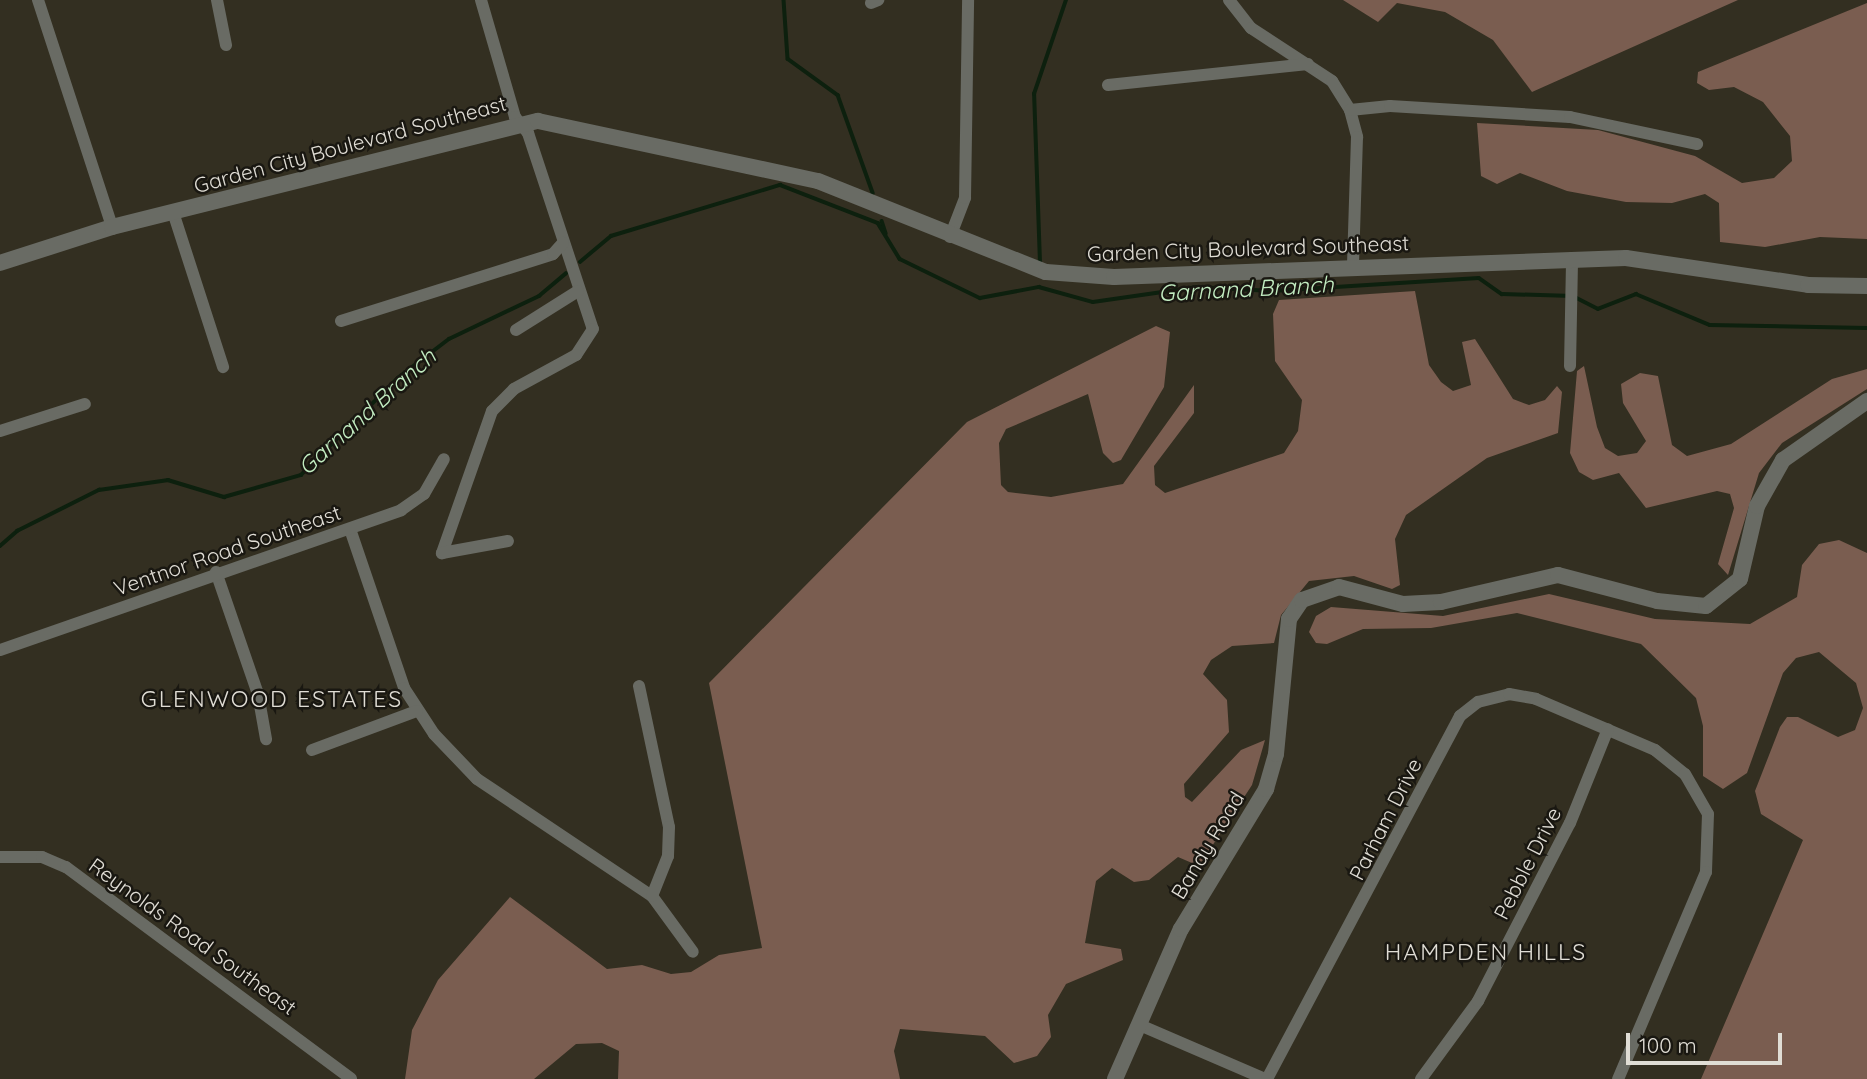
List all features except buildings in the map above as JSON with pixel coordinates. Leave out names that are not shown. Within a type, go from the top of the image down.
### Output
[{"type":"street","points":[[38,0],[112,227]]},
{"type":"street","points":[[218,0],[226,45]]},
{"type":"street","points":[[481,0],[520,122],[593,329],[589,343],[492,411],[442,553],[508,541]]},
{"type":"street","points":[[950,237],[966,184],[968,0]]},
{"type":"street","points":[[1229,0],[1251,28],[1332,81],[1350,110],[1357,137],[1353,266]]},
{"type":"street","points":[[1108,85],[1308,64]]},
{"type":"street","points":[[1350,110],[1390,106],[1570,117],[1697,144]]},
{"type":"street","name":"Garden City Boulevard Southeast","points":[[0,263],[112,227],[520,122],[558,123],[795,174],[1026,268],[1071,274],[1572,258],[1867,286]]},
{"type":"street","points":[[173,212],[223,367]]},
{"type":"street","points":[[341,321],[553,254],[563,243]]},
{"type":"street","points":[[1570,366],[1572,258]]},
{"type":"street","points":[[516,330],[578,291]]},
{"type":"street","name":"Bandy Road","points":[[1115,1079],[1142,1026],[1181,929],[1271,775],[1289,620],[1302,600],[1329,587],[1417,604],[1558,575],[1683,606],[1717,602],[1740,579],[1756,506],[1774,472],[1809,436],[1867,401]]},
{"type":"street","points":[[0,431],[85,404]]},
{"type":"street","name":"Ventnor Road Southeast","points":[[0,650],[216,572],[350,529],[414,503],[436,480],[443,459]]},
{"type":"street","points":[[350,529],[417,711],[477,779],[652,896],[693,952]]},
{"type":"street","points":[[216,572],[258,694],[266,739]]},
{"type":"street","points":[[639,686],[670,827],[668,856],[652,896]]},
{"type":"street","name":"Parham Drive","points":[[1266,1079],[1468,708],[1521,695],[1655,750],[1685,774],[1705,804],[1712,838],[1706,872],[1618,1079]]},
{"type":"street","points":[[312,750],[417,711]]},
{"type":"street","name":"Pebble Drive","points":[[1421,1079],[1478,1001],[1570,823],[1608,729]]},
{"type":"street","name":"Reynolds Road Southeast","points":[[0,857],[43,857],[66,867],[351,1079]]},
{"type":"street","points":[[1142,1026],[1266,1079]]},
{"type":"shaded area","points":[[1343,0],[1738,0],[1532,92],[1493,40],[1445,12],[1397,3],[1378,22]]},
{"type":"shaded area","points":[[1867,3],[1867,239],[1820,237],[1765,247],[1720,242],[1719,203],[1705,194],[1672,203],[1626,202],[1567,191],[1520,173],[1497,184],[1481,176],[1477,123],[1598,130],[1695,156],[1742,183],[1774,178],[1792,161],[1790,136],[1763,102],[1734,87],[1709,90],[1697,83],[1698,72]]},
{"type":"shaded area","points":[[1415,291],[1429,365],[1441,382],[1453,391],[1471,385],[1462,342],[1475,339],[1513,399],[1529,405],[1545,400],[1557,386],[1562,392],[1558,433],[1487,458],[1406,515],[1395,539],[1400,585],[1392,589],[1354,576],[1309,581],[1281,615],[1274,643],[1232,646],[1211,660],[1203,674],[1227,700],[1229,732],[1184,784],[1185,797],[1192,802],[1241,750],[1265,740],[1252,785],[1199,866],[1178,857],[1149,880],[1134,882],[1112,868],[1096,881],[1085,943],[1121,949],[1123,960],[1066,984],[1048,1015],[1051,1037],[1037,1056],[1014,1063],[985,1036],[900,1029],[894,1051],[900,1079],[618,1079],[619,1051],[602,1043],[576,1044],[534,1079],[405,1079],[412,1030],[438,980],[510,897],[607,969],[642,965],[671,974],[691,972],[719,955],[762,948],[709,683],[967,422],[1156,326],[1170,332],[1164,387],[1121,460],[1113,463],[1103,453],[1088,394],[1006,429],[999,443],[1001,485],[1008,492],[1051,497],[1123,484],[1194,385],[1194,413],[1154,466],[1155,485],[1165,493],[1284,453],[1298,431],[1302,400],[1275,361],[1273,314],[1279,300]]},
{"type":"shaded area","points":[[1584,366],[1597,427],[1605,448],[1618,456],[1637,453],[1646,441],[1623,403],[1621,384],[1640,373],[1658,376],[1672,445],[1687,456],[1731,444],[1832,379],[1867,369],[1867,389],[1782,443],[1759,473],[1728,575],[1718,564],[1734,508],[1730,494],[1717,491],[1646,508],[1619,473],[1593,480],[1579,472],[1570,453],[1577,371]]},
{"type":"shaded area","points":[[1839,540],[1867,553],[1867,1079],[1701,1079],[1803,840],[1761,814],[1755,791],[1780,727],[1787,717],[1798,717],[1838,737],[1855,730],[1863,708],[1856,683],[1819,652],[1796,658],[1783,673],[1747,773],[1723,789],[1703,776],[1703,726],[1696,698],[1641,644],[1517,613],[1431,628],[1363,629],[1327,644],[1316,643],[1309,632],[1316,616],[1331,607],[1443,616],[1549,594],[1655,619],[1750,624],[1797,597],[1802,565],[1819,544]]},
{"type":"waterway","points":[[784,0],[788,59],[838,95],[873,193]]},
{"type":"waterway","points":[[1040,263],[1034,94],[1066,0]]},
{"type":"waterway","name":"Garnand Branch","points":[[580,262],[611,236],[780,185],[878,223],[900,259],[980,298],[1039,287],[1093,302],[1197,287],[1272,291],[1479,278],[1502,294],[1573,296],[1598,309],[1636,294],[1710,325],[1867,328]]},
{"type":"waterway","name":"Garnand Branch","points":[[882,221],[886,233]]},
{"type":"waterway","name":"Garnand Branch","points":[[0,546],[17,531],[99,490],[168,480],[224,497],[301,475],[398,378],[449,339],[539,296],[566,273]]},
{"type":"district","name":"GLENWOOD ESTATES","points":[[272,699]]},
{"type":"district","name":"HAMPDEN HILLS","points":[[1486,952]]}]
